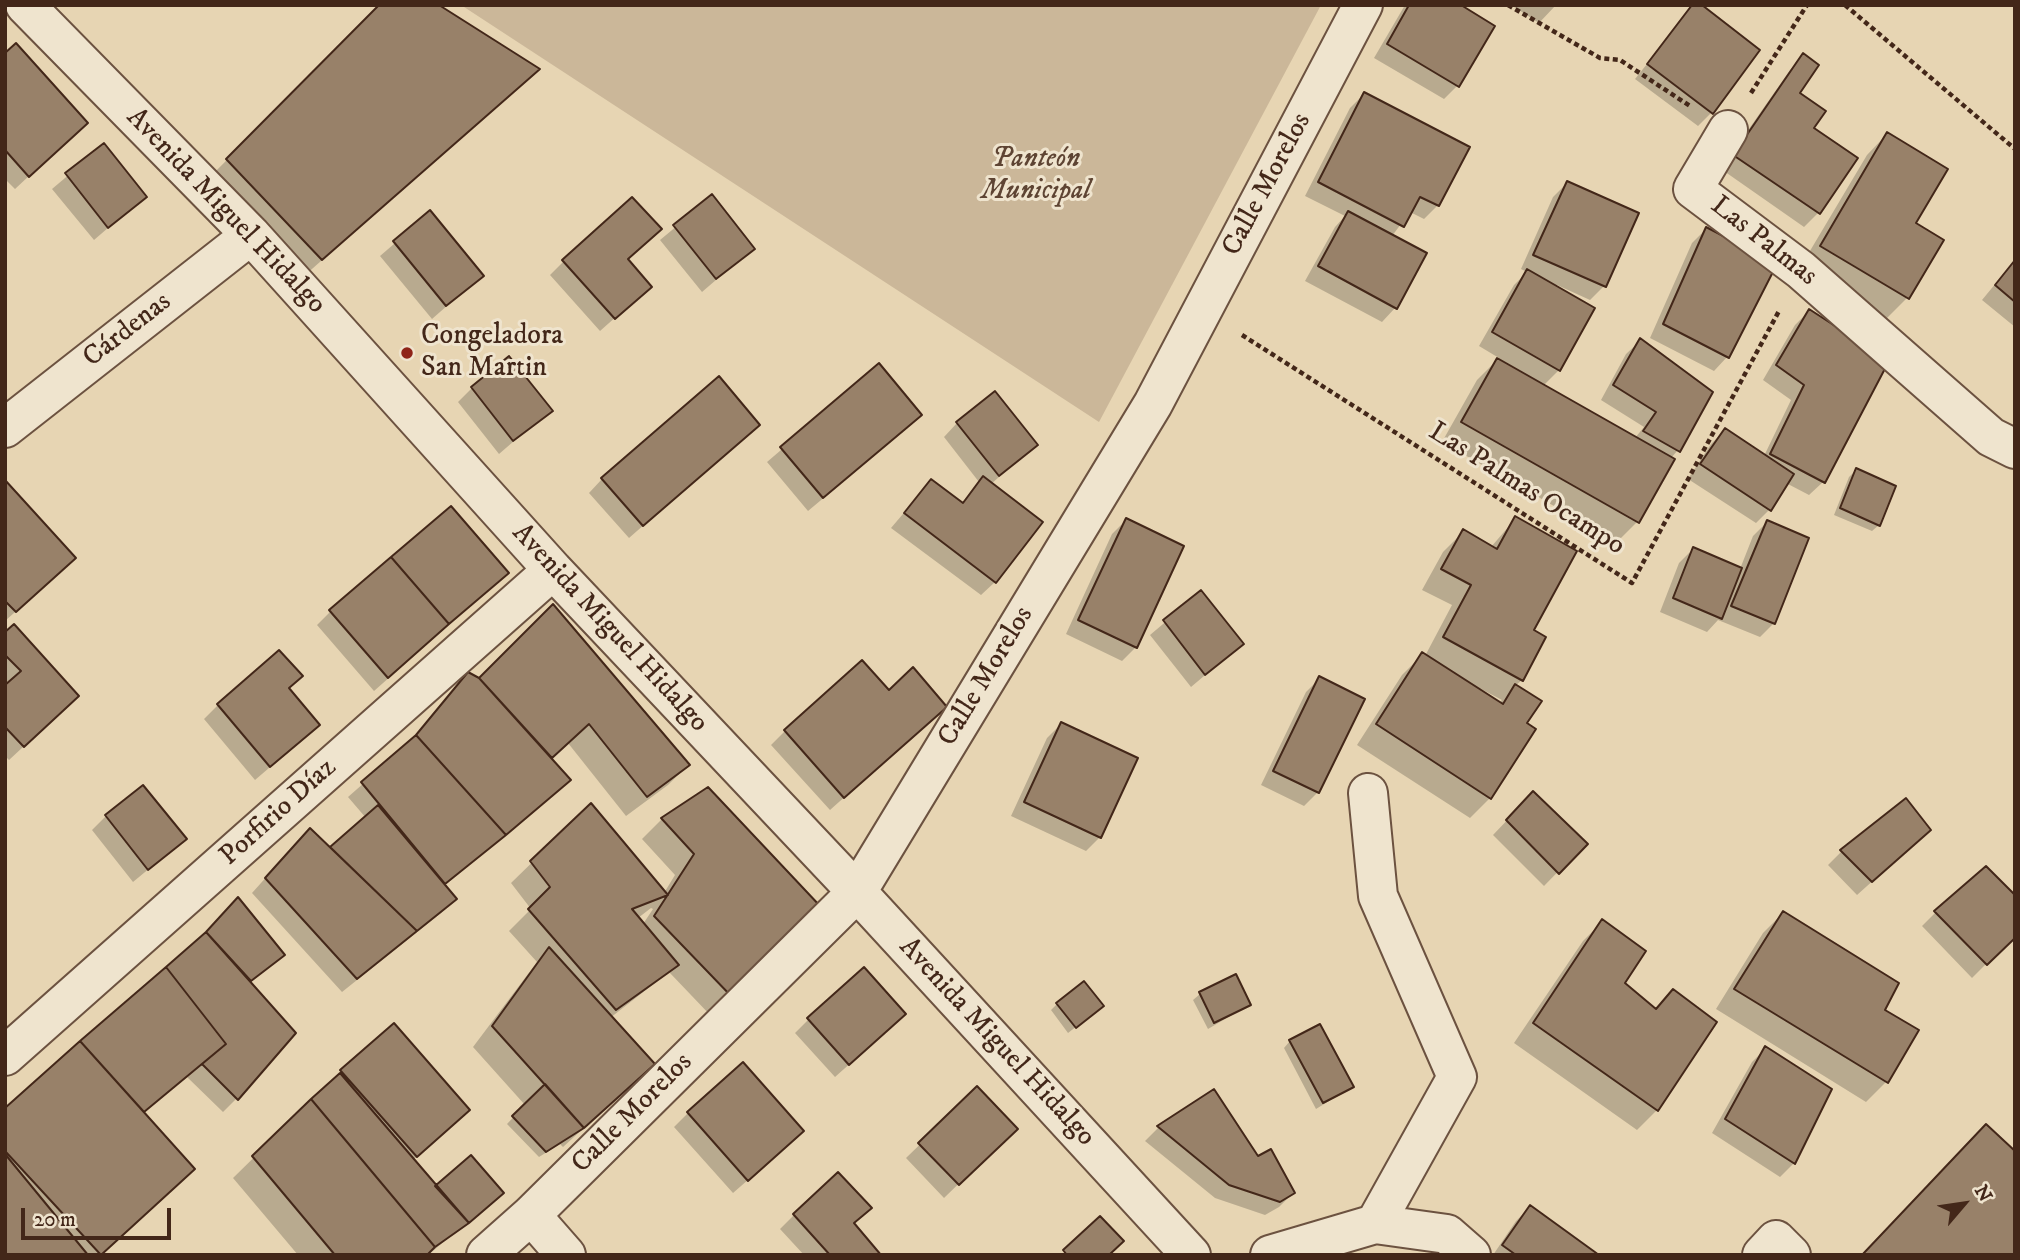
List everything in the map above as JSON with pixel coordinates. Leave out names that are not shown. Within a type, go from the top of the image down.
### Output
[{"type":"street","name":"Avenida Miguel Hidalgo","points":[[25,5],[251,235],[554,570],[857,892],[1191,1255]]},
{"type":"street","name":"Calle Morelos","points":[[486,1255],[531,1215],[857,892],[1153,404],[1363,5]]},
{"type":"street","name":"Las Palmas","points":[[1728,130],[1693,189],[1801,270],[1991,437],[2015,449]]},
{"type":"street","name":"Cárdenas","points":[[5,428],[251,235]]},
{"type":"street","name":"Porfirio Díaz","points":[[5,1056],[554,570]]},
{"type":"street","points":[[1368,793],[1378,896],[1457,1077],[1375,1224]]},
{"type":"street","points":[[531,1215],[566,1255]]},
{"type":"street","points":[[1270,1255],[1375,1224],[1447,1234],[1471,1255]]},
{"type":"path","points":[[1508,5],[1600,58],[1620,60],[1728,130],[1807,5]]},
{"type":"path","points":[[1845,5],[2015,149]]},
{"type":"path","name":"Las Palmas Ocampo","points":[[1203,310],[1632,583],[1801,270]]},
{"type":"green space","name":"Panteón Municipal","points":[[461,5],[1321,5],[1099,422]]},
{"type":"building","points":[[379,5],[439,5],[540,69],[322,260],[226,159]]},
{"type":"building","points":[[1409,5],[1461,5],[1495,26],[1459,87],[1387,44]]},
{"type":"building","points":[[1692,5],[1702,5],[1760,50],[1713,114],[1647,64]]},
{"type":"building","points":[[16,43],[88,123],[29,177],[5,150],[5,53]]},
{"type":"building","points":[[1803,53],[1819,65],[1800,93],[1826,111],[1814,128],[1858,158],[1820,214],[1733,155]]},
{"type":"building","points":[[1364,92],[1470,147],[1439,206],[1420,197],[1404,227],[1318,182]]},
{"type":"building","points":[[1887,132],[1948,169],[1916,223],[1944,240],[1909,299],[1820,246]]},
{"type":"building","points":[[104,143],[147,197],[108,228],[65,173]]},
{"type":"building","points":[[1567,181],[1639,213],[1606,287],[1533,255]]},
{"type":"building","points":[[712,194],[755,249],[716,279],[673,225]]},
{"type":"building","points":[[632,197],[662,229],[628,259],[652,287],[615,319],[562,260]]},
{"type":"building","points":[[430,210],[484,276],[446,306],[393,241]]},
{"type":"building","points":[[1348,211],[1427,253],[1397,309],[1318,266]]},
{"type":"building","points":[[1706,227],[1777,264],[1729,358],[1663,324]]},
{"type":"building","points":[[2015,260],[2015,302],[1995,285]]},
{"type":"building","points":[[1527,269],[1595,308],[1560,371],[1492,332]]},
{"type":"building","points":[[1809,309],[1889,361],[1825,483],[1770,454],[1804,385],[1776,365]]},
{"type":"building","points":[[1640,338],[1713,392],[1680,452],[1643,431],[1656,412],[1613,385]]},
{"type":"building","points":[[509,356],[553,411],[513,441],[471,387]]},
{"type":"building","points":[[1497,358],[1675,459],[1639,523],[1461,422]]},
{"type":"building","points":[[879,363],[922,415],[823,498],[780,447]]},
{"type":"building","points":[[719,376],[760,425],[643,526],[601,478]]},
{"type":"building","points":[[995,391],[1038,445],[999,476],[956,422]]},
{"type":"building","points":[[1725,428],[1794,474],[1771,511],[1700,464]]},
{"type":"building","points":[[1856,468],[1896,486],[1880,526],[1840,508]]},
{"type":"building","points":[[983,476],[1043,522],[996,583],[904,513],[931,479],[963,503]]},
{"type":"building","points":[[5,480],[76,558],[16,612],[5,601]]},
{"type":"building","points":[[451,506],[509,573],[449,624],[391,557]]},
{"type":"building","points":[[1515,516],[1577,551],[1534,630],[1546,637],[1523,681],[1443,637],[1471,585],[1441,569],[1463,529],[1497,549]]},
{"type":"building","points":[[1126,518],[1184,546],[1137,648],[1078,620]]},
{"type":"building","points":[[1767,520],[1809,538],[1775,624],[1731,606]]},
{"type":"building","points":[[1693,547],[1742,568],[1722,619],[1673,598]]},
{"type":"building","points":[[391,557],[449,624],[388,678],[329,610]]},
{"type":"building","points":[[1201,590],[1244,644],[1205,675],[1163,620]]},
{"type":"building","points":[[553,604],[690,765],[647,797],[589,724],[552,758],[479,678]]},
{"type":"building","points":[[14,624],[79,696],[24,747],[5,727],[5,685],[21,671],[5,655],[5,632]]},
{"type":"building","points":[[279,650],[303,676],[289,688],[320,725],[270,767],[217,704]]},
{"type":"building","points":[[1422,652],[1503,704],[1515,684],[1542,701],[1527,723],[1536,729],[1491,799],[1376,724]]},
{"type":"building","points":[[862,660],[889,690],[913,667],[947,707],[844,798],[784,730]]},
{"type":"building","points":[[468,672],[479,678],[571,780],[506,835],[416,735]]},
{"type":"building","points":[[1319,676],[1365,699],[1319,793],[1273,771]]},
{"type":"building","points":[[1061,722],[1138,758],[1101,838],[1024,802]]},
{"type":"building","points":[[416,735],[506,835],[445,884],[361,782]]},
{"type":"building","points":[[143,785],[187,839],[148,870],[105,815]]},
{"type":"building","points":[[708,787],[821,907],[733,998],[654,916],[694,854],[661,818]]},
{"type":"building","points":[[1533,791],[1588,844],[1559,874],[1506,820]]},
{"type":"building","points":[[1906,798],[1931,830],[1872,882],[1840,850]]},
{"type":"building","points":[[591,803],[668,895],[632,909],[679,965],[616,1010],[528,909],[550,887],[530,861]]},
{"type":"building","points":[[378,805],[457,899],[417,931],[330,847]]},
{"type":"building","points":[[310,828],[417,931],[357,979],[265,878]]},
{"type":"building","points":[[1986,866],[2015,895],[2015,938],[1987,965],[1934,911]]},
{"type":"building","points":[[238,897],[285,955],[251,981],[206,932]]},
{"type":"building","points":[[1783,911],[1899,983],[1885,1010],[1919,1030],[1888,1083],[1734,989]]},
{"type":"building","points":[[1602,919],[1646,951],[1625,983],[1656,1009],[1673,989],[1717,1022],[1658,1111],[1533,1023]]},
{"type":"building","points":[[206,932],[296,1033],[238,1100],[202,1064],[226,1044],[166,967]]},
{"type":"building","points":[[549,947],[655,1064],[584,1128],[492,1026]]},
{"type":"building","points":[[166,967],[226,1044],[144,1112],[80,1041]]},
{"type":"building","points":[[864,967],[906,1014],[849,1065],[807,1018]]},
{"type":"building","points":[[1236,974],[1251,1005],[1214,1023],[1199,992]]},
{"type":"building","points":[[1084,981],[1104,1006],[1076,1028],[1056,1003]]},
{"type":"building","points":[[394,1023],[470,1110],[417,1157],[340,1070]]},
{"type":"building","points":[[1320,1024],[1354,1087],[1323,1103],[1289,1040]]},
{"type":"building","points":[[80,1041],[195,1169],[101,1255],[5,1151],[5,1108]]},
{"type":"building","points":[[1765,1046],[1832,1089],[1795,1164],[1725,1119]]},
{"type":"building","points":[[743,1062],[804,1131],[748,1181],[687,1112]]},
{"type":"building","points":[[340,1073],[469,1223],[435,1247],[311,1099]]},
{"type":"building","points":[[545,1084],[584,1128],[546,1152],[512,1116]]},
{"type":"building","points":[[977,1086],[1018,1129],[959,1185],[918,1143]]},
{"type":"building","points":[[1214,1089],[1258,1156],[1271,1149],[1295,1193],[1280,1202],[1229,1185],[1157,1126]]},
{"type":"building","points":[[311,1099],[435,1247],[427,1255],[335,1255],[252,1156]]},
{"type":"building","points":[[1986,1124],[2015,1151],[2015,1255],[1862,1255]]},
{"type":"building","points":[[5,1154],[88,1255],[5,1255]]},
{"type":"building","points":[[471,1155],[504,1193],[469,1223],[435,1186]]},
{"type":"building","points":[[838,1172],[872,1208],[854,1223],[881,1255],[830,1255],[793,1214]]},
{"type":"building","points":[[1530,1205],[1599,1255],[1516,1255],[1502,1245]]},
{"type":"building","points":[[1100,1216],[1124,1241],[1109,1255],[1067,1255],[1063,1250]]},
{"type":"place","name":"Congeladora San Martin","points":[[407,353]]}]
